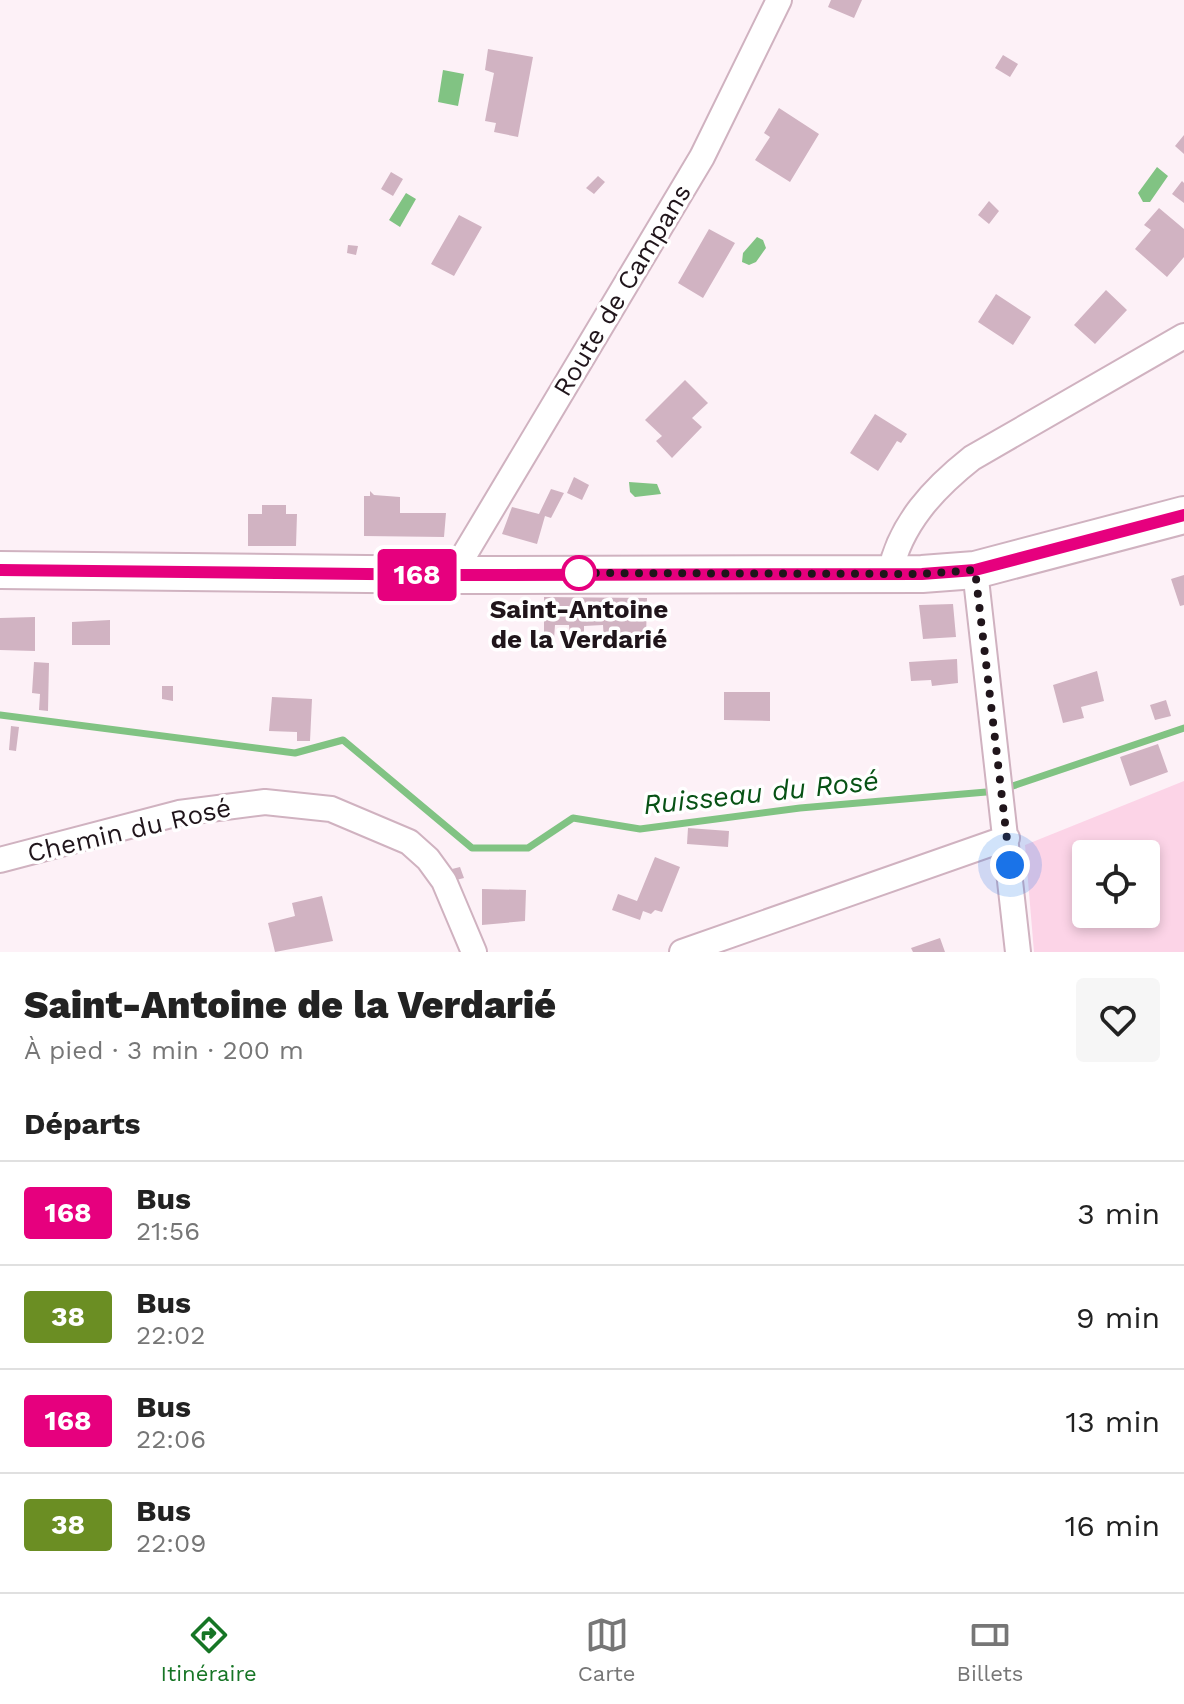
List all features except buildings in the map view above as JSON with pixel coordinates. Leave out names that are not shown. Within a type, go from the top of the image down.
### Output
[{"type":"main road","points":[[0,570],[457,575],[975,570],[1184,515]]},
{"type":"street","name":"Route de Campans","points":[[457,575],[463,557],[702,157],[779,0]]},
{"type":"street","points":[[890,573],[902,536],[944,481],[972,458],[1184,336]]},
{"type":"street","points":[[975,570],[1018,952]]},
{"type":"street","name":"Chemin du Rosé","points":[[0,860],[179,813],[265,802],[331,809],[409,842],[428,859],[444,881],[474,952]]},
{"type":"street","points":[[682,952],[1007,838]]},
{"type":"shaded area","points":[[443,70],[464,74],[458,106],[438,102]]},
{"type":"shaded area","points":[[1157,167],[1168,176],[1150,202],[1143,202],[1138,193]]},
{"type":"shaded area","points":[[406,193],[416,199],[400,227],[389,220]]},
{"type":"shaded area","points":[[757,237],[763,240],[766,248],[756,262],[749,265],[742,262],[743,253]]},
{"type":"shaded area","points":[[629,482],[657,484],[661,494],[635,497],[630,492]]},
{"type":"shaded area","points":[[1184,781],[1184,952],[1034,952],[1025,845]]},
{"type":"waterway","name":"Ruisseau du Rosé","points":[[0,715],[295,753],[343,740],[472,848],[528,848],[573,818],[640,829],[800,808],[998,791],[1184,728]]},
{"type":"bus line","name":"168","points":[[0,570],[457,575],[922,574],[975,570],[1184,515]]},
{"type":"place","name":"Saint-Antoine de la Verdarié","points":[[579,573]]},
{"type":"route","points":[[579,573],[573,573],[922,574],[975,570],[1010,865]]}]
